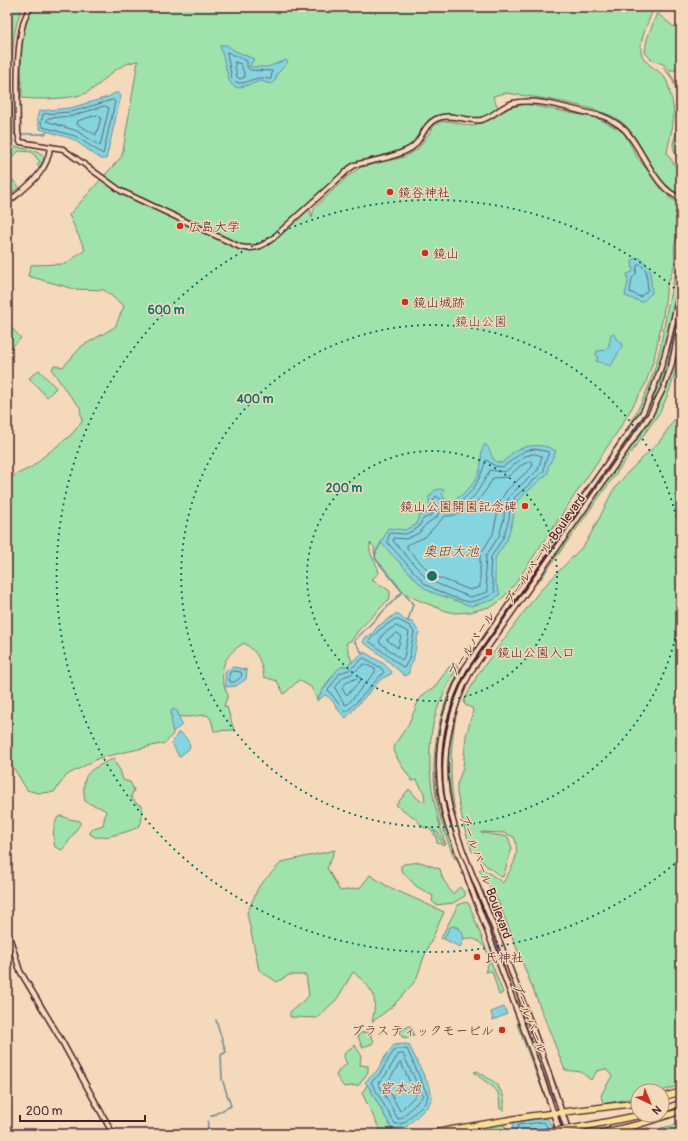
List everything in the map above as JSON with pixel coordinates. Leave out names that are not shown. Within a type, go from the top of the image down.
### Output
[{"type":"highway","points":[[670,1095],[681,1092]]},
{"type":"highway","points":[[670,1107],[681,1103]]},
{"type":"highway","points":[[426,1134],[554,1114],[630,1104]]},
{"type":"highway","points":[[597,1134],[636,1125],[681,1110]]},
{"type":"highway","points":[[528,1134],[577,1128],[630,1117]]},
{"type":"main road","points":[[554,1114],[560,1134]]},
{"type":"main road","points":[[562,1114],[569,1134]]},
{"type":"street","points":[[32,7],[23,20],[20,39],[18,135],[20,142],[63,149],[121,190],[240,246],[250,249],[262,246],[272,239],[355,165],[410,149],[418,142],[426,128],[435,119],[446,116],[470,121],[482,120],[511,104],[532,101],[602,116],[612,121],[628,134],[665,188],[675,197],[681,198]]},
{"type":"street","points":[[7,203],[42,172],[47,164],[50,147]]},
{"type":"street","name":"ブールバール","points":[[554,1114],[447,823],[438,784],[440,739],[447,709],[465,668],[644,412],[656,388],[664,365],[681,285]]},
{"type":"street","name":"ブールバール Boulevard","points":[[562,1114],[522,1003],[458,837],[447,793],[446,769],[448,744],[458,696],[471,671],[650,415],[664,389],[671,367],[681,318]]},
{"type":"street","points":[[7,929],[20,971],[60,1038],[85,1086],[113,1134]]},
{"type":"green space","points":[[7,7],[23,7],[18,19],[13,50],[13,132],[7,130]]},
{"type":"green space","name":"鏡山公園","points":[[36,7],[654,7],[643,35],[641,51],[645,60],[662,75],[668,83],[674,116],[667,153],[681,175],[681,196],[671,191],[663,182],[636,138],[620,121],[611,116],[572,104],[505,93],[493,96],[499,110],[482,120],[446,116],[435,119],[410,149],[355,165],[309,206],[312,218],[315,207],[348,176],[361,167],[404,157],[418,149],[434,126],[440,122],[449,121],[472,126],[483,122],[508,108],[525,104],[597,118],[617,128],[624,133],[637,157],[669,196],[668,197],[681,205],[681,232],[674,246],[675,264],[667,286],[663,316],[654,359],[645,385],[620,428],[515,584],[500,601],[493,606],[470,612],[455,613],[418,600],[402,592],[376,560],[374,551],[375,548],[370,543],[371,555],[379,573],[372,579],[390,591],[390,598],[358,631],[352,640],[346,643],[352,662],[330,679],[317,699],[311,687],[299,680],[284,694],[277,681],[264,677],[262,666],[256,653],[244,643],[226,659],[222,672],[228,695],[224,706],[227,707],[234,730],[214,731],[211,719],[207,715],[185,717],[171,712],[173,734],[165,743],[99,758],[67,775],[54,792],[38,793],[27,790],[13,767],[7,763],[7,479],[32,467],[70,436],[82,422],[80,407],[66,391],[52,370],[54,365],[63,367],[82,346],[115,327],[124,306],[104,290],[74,289],[28,276],[31,265],[65,264],[85,250],[69,215],[122,156],[138,61],[122,66],[93,89],[80,95],[73,97],[36,99],[22,98],[22,38],[29,16]]},
{"type":"green space","points":[[657,13],[674,27],[681,22],[681,70],[670,70],[663,64],[652,60],[645,53],[647,39]]},
{"type":"green space","points":[[663,67],[669,73],[674,81],[680,100],[681,122],[679,140],[681,141],[679,141],[677,155],[680,156],[678,159],[673,143],[680,120],[679,104],[677,92],[671,77]]},
{"type":"green space","points":[[7,138],[13,139],[11,150],[16,147],[37,151],[44,156],[44,160],[39,167],[37,164],[40,162],[32,152],[19,151],[7,162],[7,152],[10,150],[7,150]]},
{"type":"green space","points":[[7,173],[19,187],[7,197]]},
{"type":"green space","points":[[681,259],[681,276],[664,354],[648,398],[637,418],[572,512],[556,530],[555,528],[624,434],[646,393],[661,346],[672,287]]},
{"type":"green space","points":[[681,296],[681,308],[670,359],[657,398],[641,425],[578,515],[545,557],[651,403],[667,364]]},
{"type":"green space","points":[[7,323],[21,338],[7,352]]},
{"type":"green space","points":[[681,332],[678,363],[660,412],[540,580],[546,567],[651,420],[668,385]]},
{"type":"green space","points":[[39,370],[56,388],[47,397],[29,378]]},
{"type":"green space","points":[[681,405],[681,1085],[670,1088],[670,1083],[630,1083],[630,1099],[603,1104],[601,1095],[612,1076],[606,1069],[597,1071],[591,1080],[581,1072],[565,1070],[498,901],[479,870],[482,868],[503,883],[516,855],[516,843],[514,837],[504,833],[481,832],[482,834],[484,833],[508,837],[512,848],[503,877],[499,876],[484,864],[478,852],[472,852],[464,827],[457,793],[457,784],[463,768],[466,736],[473,711],[472,708],[465,705],[464,701],[478,674],[538,593],[585,544],[612,492],[628,472],[660,441],[677,415]]},
{"type":"green space","points":[[506,617],[473,665],[471,665],[488,638]]},
{"type":"green space","points":[[454,664],[458,666],[443,695],[435,717],[430,756],[430,771],[434,801],[446,845],[438,833],[433,830],[445,846],[437,843],[436,837],[430,829],[423,827],[415,818],[396,805],[409,789],[419,800],[425,802],[424,793],[417,780],[412,781],[398,760],[394,750],[395,744],[408,725],[419,700],[426,692],[433,689],[449,667]]},
{"type":"green space","points":[[461,667],[462,669],[454,684],[442,717],[438,734],[435,769],[438,802],[456,857],[455,859],[447,840],[439,812],[435,791],[434,770],[438,728],[451,687]]},
{"type":"green space","points":[[467,672],[456,694],[451,712],[445,745],[444,767],[445,788],[454,828],[476,891],[474,891],[453,838],[444,800],[441,763],[446,726],[451,708],[457,690],[464,673]]},
{"type":"green space","points":[[455,720],[452,744],[451,780],[456,816],[451,795],[448,767],[449,739],[451,728]]},
{"type":"green space","points":[[115,758],[114,761],[120,770],[123,780],[130,782],[134,790],[131,797],[136,803],[142,806],[142,820],[140,825],[132,830],[111,836],[95,837],[90,834],[91,829],[103,825],[106,811],[85,801],[84,783],[86,777],[93,769]]},
{"type":"green space","points":[[62,816],[80,821],[80,824],[62,850],[55,847],[53,836],[56,820],[58,817]]},
{"type":"green space","points":[[335,850],[327,868],[340,891],[360,888],[370,875],[387,886],[444,912],[424,957],[416,980],[393,1006],[372,1022],[375,1005],[373,994],[366,984],[353,972],[337,999],[317,1018],[290,1017],[290,1012],[309,996],[306,975],[289,975],[277,982],[259,970],[247,913],[259,886],[282,862]]},
{"type":"green space","points":[[420,862],[440,869],[442,877],[452,894],[460,887],[465,893],[465,896],[453,903],[436,905],[432,901],[433,896],[416,886],[401,870],[401,866],[404,864]]},
{"type":"green space","points":[[483,890],[557,1087],[555,1088],[482,891]]},
{"type":"green space","points":[[477,898],[479,898],[514,994],[511,988]]},
{"type":"green space","points":[[466,902],[469,904],[487,952],[478,941],[469,938],[464,939],[459,927],[450,927],[444,939],[441,938],[458,905]]},
{"type":"green space","points":[[488,953],[503,993],[499,995],[492,971],[485,972],[489,962]]},
{"type":"green space","points":[[517,1000],[554,1101],[552,1100]]},
{"type":"green space","points":[[519,1022],[549,1103],[547,1102],[517,1024]]},
{"type":"green space","points":[[409,1026],[412,1027],[414,1035],[408,1038],[402,1037],[400,1031]]},
{"type":"green space","points":[[361,1033],[371,1033],[371,1037],[374,1040],[372,1044],[362,1047],[358,1036]]},
{"type":"green space","points":[[355,1045],[361,1055],[360,1065],[368,1066],[368,1072],[359,1085],[344,1087],[336,1076],[339,1070],[347,1064],[344,1057],[345,1052]]},
{"type":"green space","points":[[477,1071],[497,1084],[504,1097],[504,1110],[500,1109],[499,1097],[496,1090],[474,1072]]},
{"type":"green space","points":[[367,1085],[392,1129],[380,1130],[362,1093]]},
{"type":"green space","points":[[681,1122],[681,1134],[663,1134],[661,1128],[680,1124]]},
{"type":"green space","points":[[501,1124],[505,1126],[506,1133],[445,1134]]},
{"type":"green space","points":[[648,1128],[656,1130],[657,1134],[621,1134]]},
{"type":"water","points":[[220,45],[227,45],[233,50],[254,59],[249,67],[267,67],[286,60],[288,62],[277,74],[275,81],[271,84],[261,81],[238,88],[232,85],[229,80]]},
{"type":"water","points":[[118,93],[121,96],[106,159],[101,159],[73,139],[40,129],[37,118],[39,111],[70,108],[108,97]]},
{"type":"water","points":[[640,258],[650,269],[652,293],[642,302],[625,296],[628,282],[627,274],[633,272],[632,261]]},
{"type":"water","points":[[611,334],[614,334],[616,339],[622,342],[622,346],[611,366],[596,361],[598,357],[596,355],[597,351],[606,350],[609,346]]},
{"type":"water","name":"奥田大池","points":[[485,444],[488,447],[493,459],[502,463],[511,454],[521,448],[544,446],[556,451],[548,467],[548,473],[518,500],[514,508],[513,519],[507,540],[495,558],[495,581],[500,594],[493,600],[471,606],[431,592],[423,587],[381,543],[388,528],[405,530],[416,525],[419,516],[430,512],[429,497],[435,490],[444,490],[442,494],[449,502],[470,488],[480,471],[482,452]]},
{"type":"water","points":[[397,613],[404,620],[412,622],[419,632],[413,661],[409,673],[405,676],[381,655],[363,642],[366,637],[372,634],[377,627]]},
{"type":"water","points":[[364,652],[384,664],[392,672],[381,679],[346,718],[331,699],[325,695],[317,701],[317,699],[337,670],[343,666],[347,666]]},
{"type":"water","points":[[234,667],[247,670],[246,679],[236,686],[226,687],[226,670]]},
{"type":"water","points":[[173,709],[177,711],[182,725],[174,731],[172,730],[171,712]]},
{"type":"water","points":[[178,733],[181,733],[186,737],[190,748],[179,757],[172,743]]},
{"type":"water","points":[[453,926],[462,931],[464,939],[460,947],[444,939],[450,927]]},
{"type":"water","points":[[504,1007],[507,1014],[493,1020],[491,1012]]},
{"type":"water","name":"宮本池","points":[[394,1045],[409,1045],[430,1088],[432,1098],[428,1106],[406,1127],[392,1129],[365,1082],[377,1071]]},
{"type":"water","points":[[547,1118],[552,1126],[554,1134],[512,1134],[513,1122]]},
{"type":"waterway","points":[[7,134],[45,134],[47,132]]},
{"type":"waterway","points":[[381,543],[376,552],[375,558],[413,604],[408,621]]},
{"type":"waterway","points":[[363,654],[354,641],[402,592]]},
{"type":"waterway","points":[[211,1116],[231,1106],[222,1079],[221,1055],[226,1052],[216,1020]]},
{"type":"waterway","points":[[207,1134],[208,1121]]},
{"type":"place","name":"鏡谷神社","points":[[390,192]]},
{"type":"place","name":"広島大学","points":[[180,226]]},
{"type":"place","name":"鏡山","points":[[425,253]]},
{"type":"place","name":"鏡山城跡","points":[[405,302]]},
{"type":"place","name":"鏡山公園開園記念碑","points":[[525,506]]},
{"type":"place","name":"鏡山公園入口","points":[[489,652]]},
{"type":"place","name":"氏神社","points":[[477,957]]},
{"type":"place","name":"プラスティックモービル","points":[[502,1030]]}]
